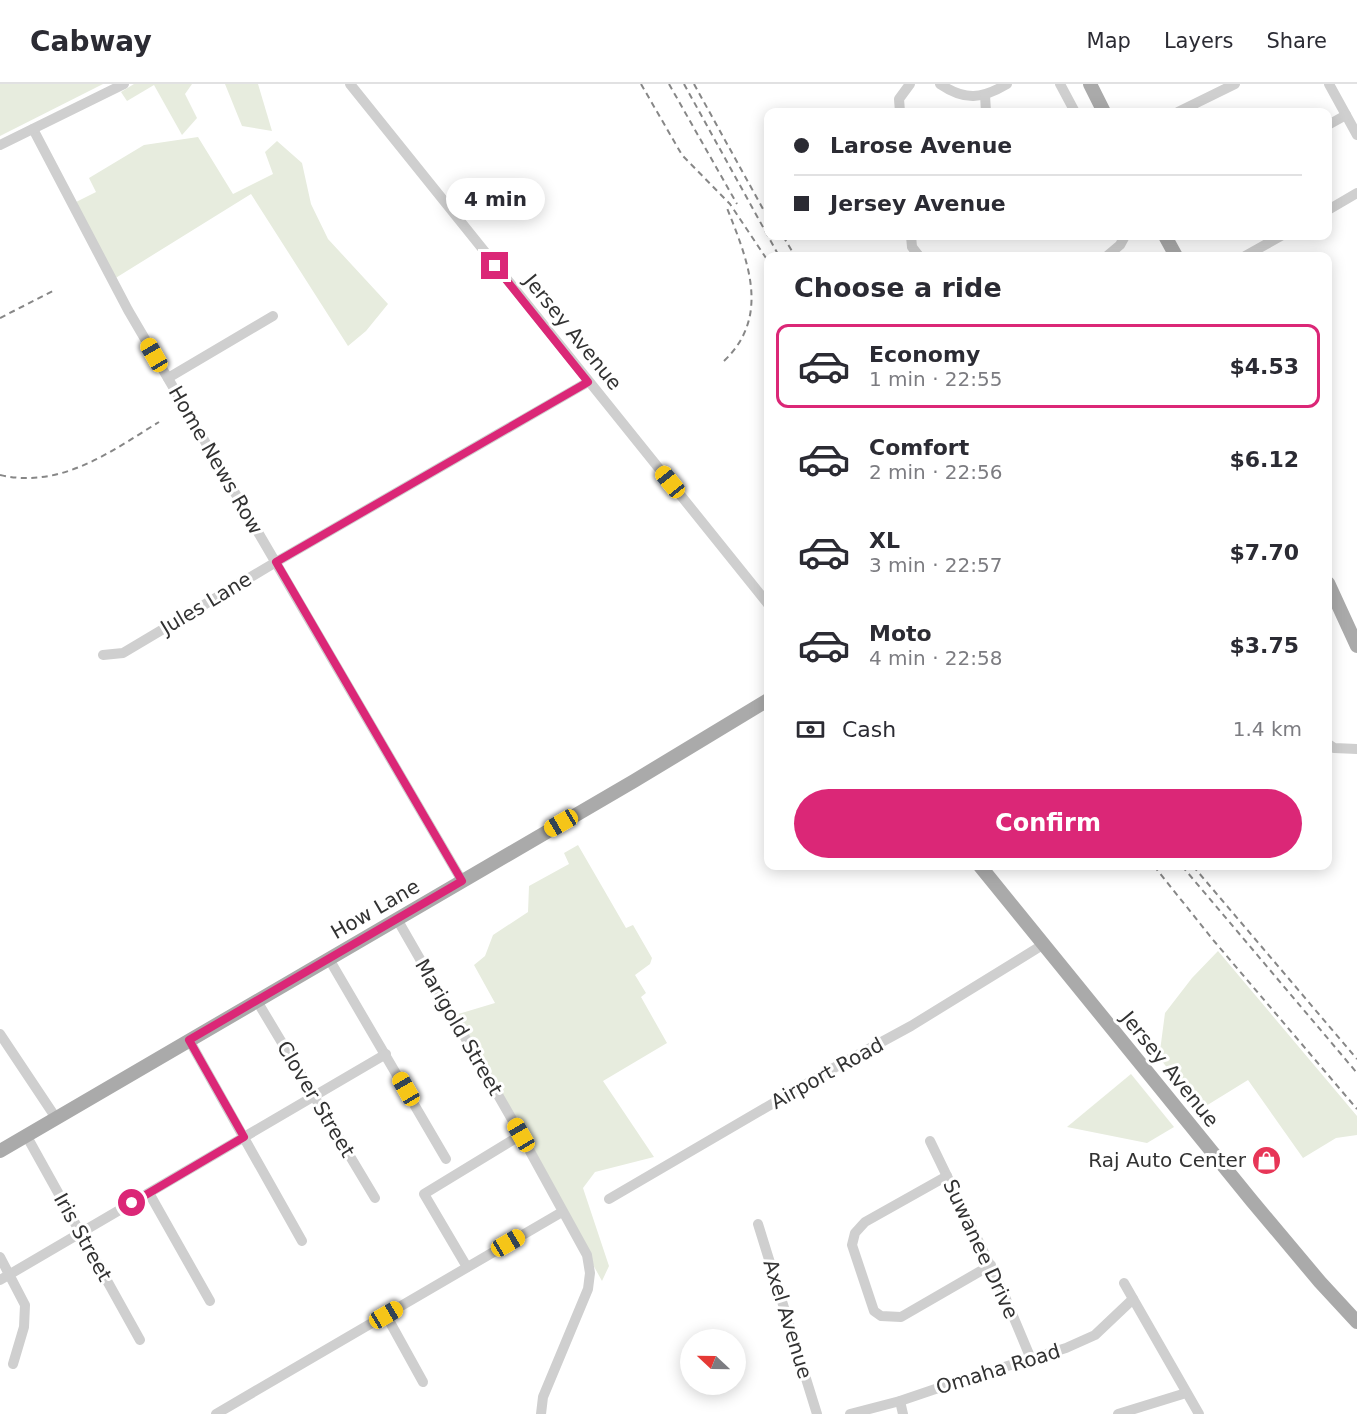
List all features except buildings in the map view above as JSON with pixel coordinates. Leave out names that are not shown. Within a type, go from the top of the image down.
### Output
[{"type":"main road","points":[[1090,84],[1102,108]]},
{"type":"main road","points":[[1332,592],[1357,646]]},
{"type":"main road","name":"How Lane","points":[[0,1151],[764,702]]},
{"type":"main road","name":"Jersey Avenue","points":[[983,870],[1259,1209],[1357,1322]]},
{"type":"street","points":[[0,145],[124,84]]},
{"type":"street","name":"Jersey Avenue","points":[[350,84],[764,599]]},
{"type":"street","points":[[900,108],[899,99],[910,84]]},
{"type":"street","points":[[940,84],[952,92],[972,97],[986,95],[1007,84]]},
{"type":"street","points":[[1060,84],[1073,108]]},
{"type":"street","points":[[1187,108],[1235,84]]},
{"type":"street","points":[[1329,84],[1357,135]]},
{"type":"street","points":[[986,95],[986,108]]},
{"type":"street","points":[[1332,123],[1346,115]]},
{"type":"street","name":"Home News Row","points":[[33,129],[128,309],[462,881]]},
{"type":"street","points":[[1332,208],[1357,194]]},
{"type":"street","points":[[1112,252],[1123,240]]},
{"type":"street","points":[[1252,252],[1274,240]]},
{"type":"street","points":[[168,378],[273,316]]},
{"type":"street","name":"Jules Lane","points":[[103,655],[123,652],[588,382]]},
{"type":"street","points":[[1332,747],[1357,749]]},
{"type":"street","name":"Marigold Street","points":[[397,919],[587,1255],[590,1273],[588,1290],[543,1397],[541,1414]]},
{"type":"street","name":"Airport Road","points":[[609,1199],[830,1070],[911,1026],[1044,944]]},
{"type":"street","points":[[329,959],[446,1159]]},
{"type":"street","name":"Clover Street","points":[[257,1001],[375,1198]]},
{"type":"street","points":[[0,1034],[56,1118]]},
{"type":"street","points":[[189,1040],[302,1241]]},
{"type":"street","points":[[5,1277],[386,1054]]},
{"type":"street","name":"Iris Street","points":[[26,1135],[140,1340]]},
{"type":"street","points":[[467,1268],[424,1194],[521,1135]]},
{"type":"street","name":"Suwanee Drive","points":[[930,1140],[991,1265],[1031,1359]]},
{"type":"street","points":[[947,1176],[865,1222],[853,1240],[852,1245],[874,1311],[881,1316],[901,1317],[991,1265]]},
{"type":"street","points":[[149,1193],[210,1301]]},
{"type":"street","points":[[216,1414],[562,1212]]},
{"type":"street","name":"Axel Avenue","points":[[758,1224],[817,1414]]},
{"type":"street","points":[[0,1257],[5,1277],[25,1305],[24,1327],[13,1364]]},
{"type":"street","points":[[1124,1283],[1199,1414]]},
{"type":"street","name":"Omaha Road","points":[[850,1414],[900,1401],[1066,1348],[1095,1335],[1133,1299]]},
{"type":"street","points":[[386,1315],[423,1382]]},
{"type":"street","points":[[1118,1414],[1186,1393]]},
{"type":"street","points":[[900,1401],[903,1414]]},
{"type":"shaded area","points":[[0,84],[103,84],[0,136]]},
{"type":"shaded area","points":[[134,84],[192,84],[185,94],[197,118],[182,135],[154,85],[127,101],[121,92]]},
{"type":"shaded area","points":[[225,84],[258,84],[272,131],[242,126]]},
{"type":"shaded area","points":[[198,137],[233,194],[273,174],[265,152],[277,141],[302,163],[311,204],[328,239],[388,304],[366,331],[348,346],[251,194],[114,279],[74,203],[96,192],[89,178],[144,145]]},
{"type":"shaded area","points":[[578,845],[626,928],[633,925],[652,958],[650,964],[635,975],[646,993],[641,997],[667,1043],[603,1081],[654,1157],[595,1172],[583,1188],[609,1266],[602,1281],[455,1015],[495,1003],[474,965],[485,956],[493,935],[528,912],[529,886],[569,864],[564,853]]},
{"type":"shaded area","points":[[1218,951],[1357,1116],[1357,1135],[1336,1138],[1303,1158],[1248,1080],[1201,1109],[1156,1054],[1160,1051],[1165,1013],[1192,978]]},
{"type":"shaded area","points":[[1131,1074],[1174,1127],[1147,1143],[1067,1127]]},
{"type":"railway","points":[[641,84],[682,155],[730,204],[764,255]]},
{"type":"railway","points":[[669,84],[737,204]]},
{"type":"railway","points":[[684,84],[764,229]]},
{"type":"railway","points":[[694,84],[764,211]]},
{"type":"railway","points":[[724,361],[738,344],[747,326],[751,307],[748,268],[727,208]]},
{"type":"railway","points":[[770,240],[777,252]]},
{"type":"railway","points":[[785,240],[793,252]]},
{"type":"railway","points":[[0,318],[53,291]]},
{"type":"railway","points":[[0,475],[22,478],[44,477],[64,472],[103,456],[159,422]]},
{"type":"railway","points":[[1157,870],[1214,941],[1357,1109]]},
{"type":"railway","points":[[1185,870],[1357,1073]]},
{"type":"railway","points":[[1196,870],[1357,1059]]},
{"type":"place","name":"Raj Auto Center","points":[[1267,1160]]},
{"type":"route","points":[[132,1203],[244,1137],[189,1040],[462,881],[276,562],[588,382],[495,266]]}]
